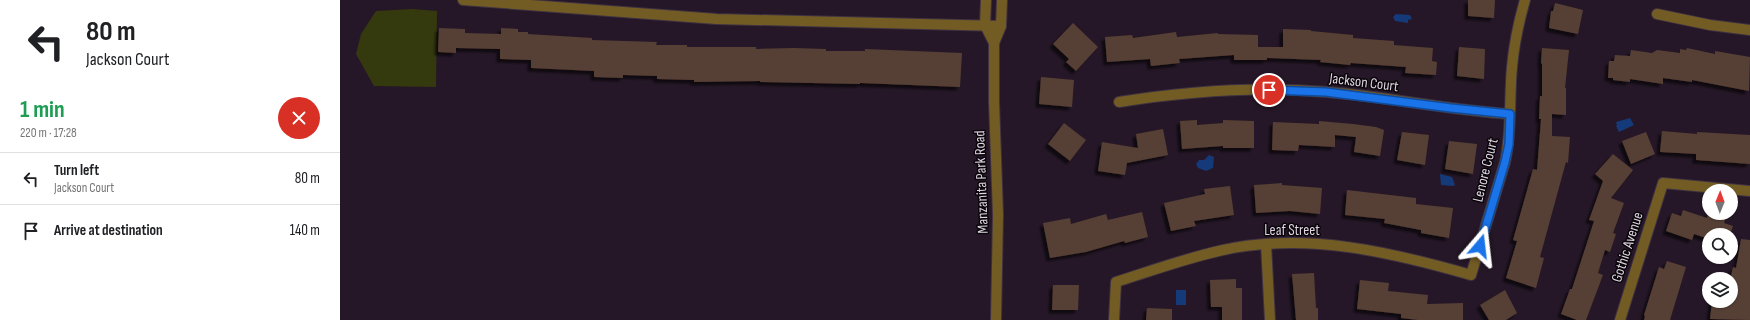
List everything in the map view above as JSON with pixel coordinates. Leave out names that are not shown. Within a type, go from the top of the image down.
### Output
[{"type":"street","points":[[462,0],[717,19],[1001,26]]},
{"type":"street","name":"Manzanita Park Road","points":[[986,0],[985,25],[994,43]]},
{"type":"street","name":"Manzanita Park Road","points":[[996,320],[998,215],[994,100],[994,43],[1001,26],[1002,0]]},
{"type":"street","name":"Lenore Court","points":[[1471,275],[1509,144],[1512,67],[1525,0]]},
{"type":"street","points":[[1657,14],[1710,25],[1750,30]]},
{"type":"street","name":"Jackson Court","points":[[1119,102],[1156,96],[1214,91],[1269,90],[1326,92],[1510,114]]},
{"type":"street","name":"Gothic Avenue","points":[[1620,320],[1664,183],[1750,191]]},
{"type":"street","name":"Leaf Street","points":[[1114,320],[1116,282],[1187,259],[1224,250],[1266,244],[1307,243],[1357,248],[1408,257],[1471,275]]},
{"type":"street","points":[[1266,244],[1270,320]]},
{"type":"green space","points":[[412,9],[437,11],[436,87],[374,86],[356,54],[361,34],[376,11]]},
{"type":"water","points":[[1396,14],[1410,15],[1412,19],[1408,20],[1408,23],[1395,21],[1393,17]]},
{"type":"water","points":[[1630,118],[1634,125],[1619,132],[1616,122]]},
{"type":"water","points":[[1209,155],[1214,157],[1213,168],[1206,171],[1198,168],[1196,164],[1199,160],[1204,160]]},
{"type":"water","points":[[1440,174],[1452,177],[1455,185],[1441,185]]},
{"type":"water","points":[[1176,290],[1186,290],[1186,305],[1176,305]]},
{"type":"building","points":[[1468,0],[1495,0],[1494,18],[1468,16]]},
{"type":"building","points":[[1555,3],[1583,10],[1578,34],[1549,28],[1551,11],[1553,11]]},
{"type":"building","points":[[1073,23],[1098,47],[1076,71],[1066,62],[1069,59],[1053,44]]},
{"type":"building","points":[[439,28],[465,29],[465,33],[501,34],[501,28],[518,29],[518,32],[528,32],[528,34],[592,38],[592,40],[657,42],[656,45],[687,45],[687,47],[756,47],[756,49],[794,48],[826,49],[826,51],[865,51],[865,49],[962,53],[960,87],[760,81],[694,82],[694,80],[657,79],[657,76],[623,75],[623,78],[594,77],[594,71],[531,68],[531,60],[500,59],[500,49],[456,48],[456,53],[438,52]]},
{"type":"building","points":[[1283,29],[1311,30],[1353,35],[1353,38],[1394,41],[1394,45],[1433,48],[1432,61],[1437,62],[1436,75],[1405,73],[1406,67],[1351,63],[1350,65],[1320,62],[1321,60],[1267,58],[1267,60],[1234,60],[1234,55],[1179,59],[1180,63],[1151,66],[1150,59],[1107,62],[1105,37],[1132,35],[1133,38],[1176,32],[1177,37],[1218,33],[1258,35],[1258,47],[1283,47]]},
{"type":"building","points":[[1459,47],[1485,49],[1484,79],[1457,76]]},
{"type":"building","points":[[1542,48],[1569,50],[1565,88],[1566,115],[1552,114],[1552,136],[1570,137],[1568,163],[1566,162],[1540,257],[1544,258],[1536,288],[1506,278],[1517,241],[1513,240],[1533,169],[1537,170],[1541,119],[1539,119],[1540,96],[1542,96]]},
{"type":"building","points":[[1687,48],[1715,54],[1715,51],[1750,57],[1749,91],[1692,80],[1692,82],[1663,78],[1663,84],[1630,79],[1630,82],[1608,78],[1609,61],[1614,61],[1615,55],[1630,56],[1631,50],[1652,53],[1657,50],[1680,53],[1680,49],[1686,50]]},
{"type":"building","points":[[1041,77],[1074,80],[1072,107],[1039,104]]},
{"type":"building","points":[[1197,120],[1197,125],[1223,123],[1223,120],[1254,121],[1254,148],[1223,148],[1223,146],[1182,149],[1180,121]]},
{"type":"building","points":[[1319,121],[1376,127],[1384,130],[1380,156],[1354,152],[1356,137],[1335,135],[1335,147],[1299,145],[1298,151],[1272,150],[1273,122],[1319,124]]},
{"type":"building","points":[[1064,123],[1086,140],[1070,161],[1048,144]]},
{"type":"building","points":[[1163,129],[1168,155],[1127,163],[1125,175],[1098,171],[1102,142],[1138,148],[1136,134]]},
{"type":"building","points":[[1662,131],[1697,134],[1697,132],[1750,135],[1750,164],[1696,160],[1696,154],[1660,152]]},
{"type":"building","points":[[1402,132],[1429,135],[1425,165],[1397,160]]},
{"type":"building","points":[[1646,132],[1655,154],[1631,164],[1622,141]]},
{"type":"building","points":[[1449,141],[1477,144],[1473,174],[1445,169]]},
{"type":"building","points":[[1613,154],[1633,170],[1611,198],[1624,203],[1613,233],[1616,234],[1610,252],[1605,250],[1598,273],[1603,275],[1586,320],[1577,320],[1561,314],[1570,289],[1572,289],[1594,221],[1589,220],[1603,181],[1595,174]]},
{"type":"building","points":[[1282,183],[1282,185],[1322,188],[1320,214],[1290,211],[1256,213],[1254,185]]},
{"type":"building","points":[[1230,186],[1234,215],[1194,221],[1196,226],[1171,231],[1164,203],[1205,194],[1204,189]]},
{"type":"building","points":[[1347,190],[1416,198],[1416,204],[1453,208],[1449,238],[1421,233],[1421,230],[1384,223],[1385,219],[1345,215]]},
{"type":"building","points":[[1683,210],[1702,216],[1702,220],[1725,220],[1724,223],[1733,226],[1732,228],[1702,228],[1702,237],[1694,234],[1692,240],[1666,231],[1672,213],[1681,216]]},
{"type":"building","points":[[1142,212],[1148,237],[1125,243],[1124,241],[1086,252],[1050,258],[1043,223],[1070,218],[1071,224],[1106,214],[1108,220]]},
{"type":"building","points":[[1741,239],[1750,240],[1750,320],[1710,319],[1711,308],[1738,308],[1738,272],[1732,272],[1733,267],[1736,268],[1738,264]]},
{"type":"building","points":[[1667,261],[1686,267],[1670,320],[1644,320],[1644,315],[1659,267],[1664,269]]},
{"type":"building","points":[[1314,273],[1318,320],[1296,320],[1292,274]]},
{"type":"building","points":[[1236,279],[1236,288],[1242,288],[1242,320],[1222,320],[1222,307],[1211,307],[1210,280]]},
{"type":"building","points":[[1360,280],[1389,283],[1388,291],[1428,295],[1427,304],[1463,303],[1463,320],[1418,320],[1401,318],[1401,314],[1357,309]]},
{"type":"building","points":[[1053,285],[1079,285],[1078,310],[1052,310]]},
{"type":"building","points":[[1505,290],[1517,313],[1506,320],[1489,320],[1480,305]]},
{"type":"building","points":[[1147,308],[1172,309],[1172,320],[1146,320]]},
{"type":"route","points":[[1269,90],[1326,92],[1487,113],[1510,114],[1509,144],[1505,162],[1480,246]]}]
